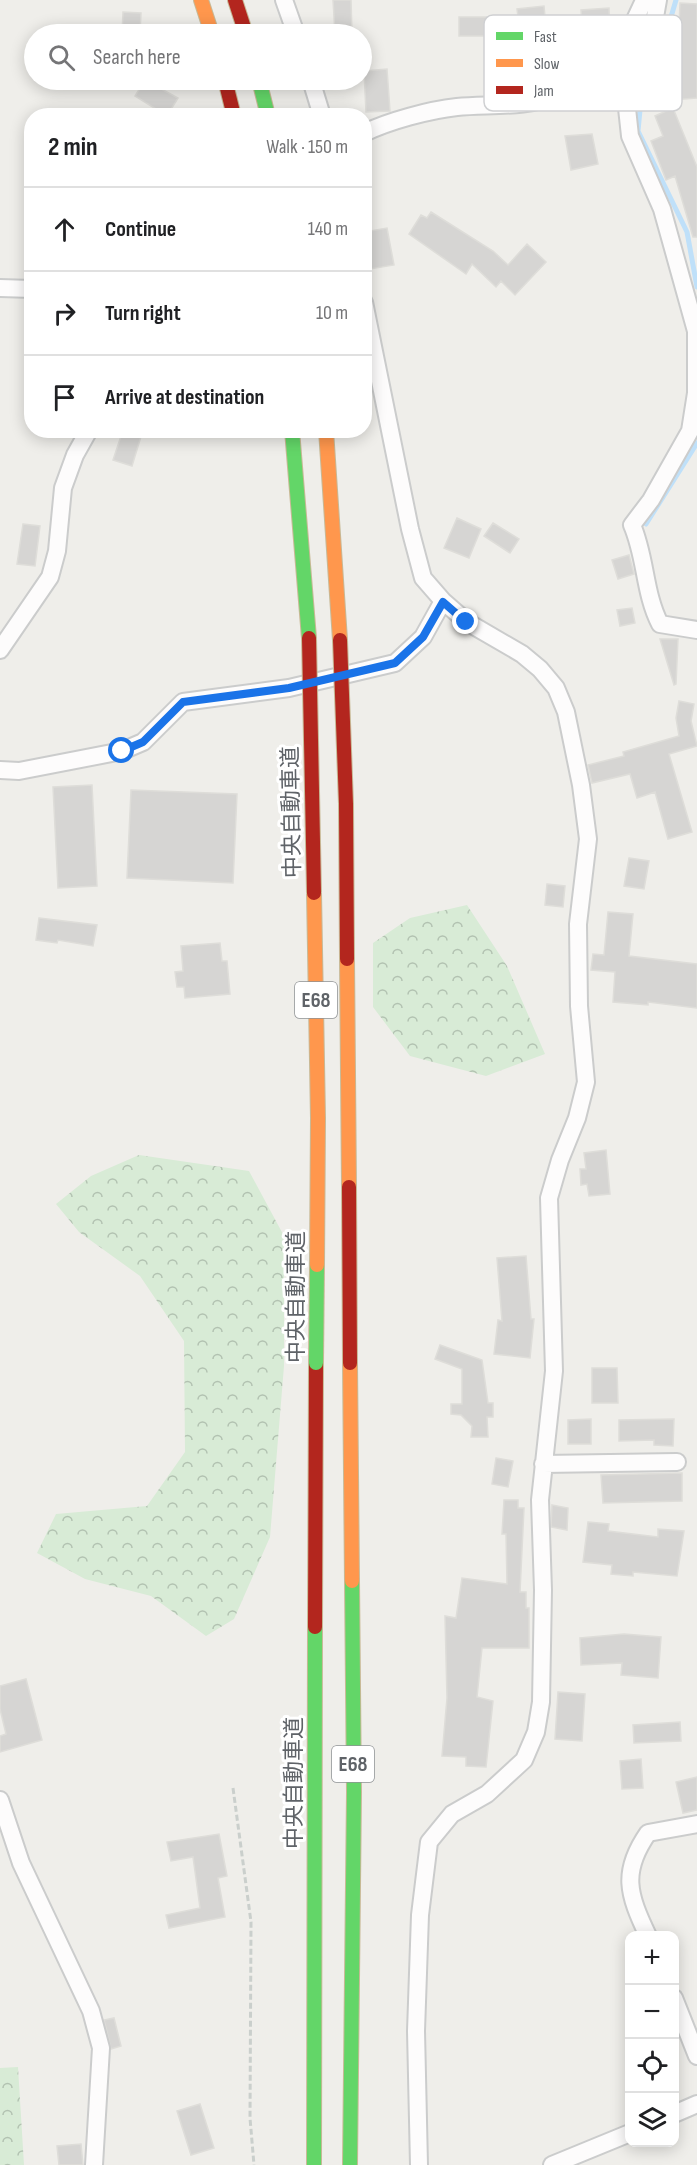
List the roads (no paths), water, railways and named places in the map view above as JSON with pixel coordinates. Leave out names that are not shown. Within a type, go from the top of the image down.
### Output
[{"type":"highway","points":[[201,0],[209,24]]},
{"type":"highway","points":[[235,0],[243,24]]},
{"type":"highway","points":[[228,90],[232,108]]},
{"type":"highway","points":[[262,90],[266,108]]},
{"type":"highway","name":"中央自動車道","points":[[293,438],[309,638],[318,1118],[314,2165]]},
{"type":"highway","name":"E68","points":[[327,438],[340,640],[346,804],[354,1792],[350,2165]]},
{"type":"street","points":[[284,0],[292,24]]},
{"type":"street","points":[[638,15],[644,0]]},
{"type":"street","points":[[655,15],[658,0]]},
{"type":"street","points":[[314,90],[320,108]]},
{"type":"street","points":[[372,130],[454,107],[484,105]]},
{"type":"street","points":[[627,111],[630,136],[662,209],[696,331],[696,393],[690,431],[651,500],[632,525],[641,546],[652,608],[660,624],[697,630]]},
{"type":"street","points":[[0,288],[24,289]]},
{"type":"street","points":[[372,342],[410,530],[423,578],[443,602],[466,622],[522,654],[540,669],[556,688],[566,712],[588,839],[578,924],[579,1006],[585,1082],[577,1118],[560,1160],[549,1198],[554,1371],[540,1500],[543,1590],[541,1702],[536,1732],[524,1760],[487,1794],[452,1814],[429,1842],[421,1904],[416,2031],[419,2165]]},
{"type":"street","points":[[0,650],[50,577],[57,551],[63,488],[75,455],[85,438]]},
{"type":"street","points":[[0,770],[19,771],[122,751],[143,742],[183,702],[289,688],[395,663],[423,637],[443,602]]},
{"type":"street","points":[[543,1464],[677,1462]]},
{"type":"street","points":[[0,1800],[21,1863],[91,2011],[102,2048],[94,2165]]},
{"type":"street","points":[[646,1931],[634,1905],[629,1868],[636,1850],[648,1833],[697,1824]]},
{"type":"street","points":[[679,2009],[697,2056]]},
{"type":"street","points":[[679,2112],[697,2104]]},
{"type":"street","points":[[552,2165],[625,2135]]},
{"type":"waterway","points":[[672,15],[676,0]]},
{"type":"waterway","points":[[640,111],[638,131],[687,232],[697,287]]},
{"type":"waterway","points":[[646,524],[697,443]]}]
